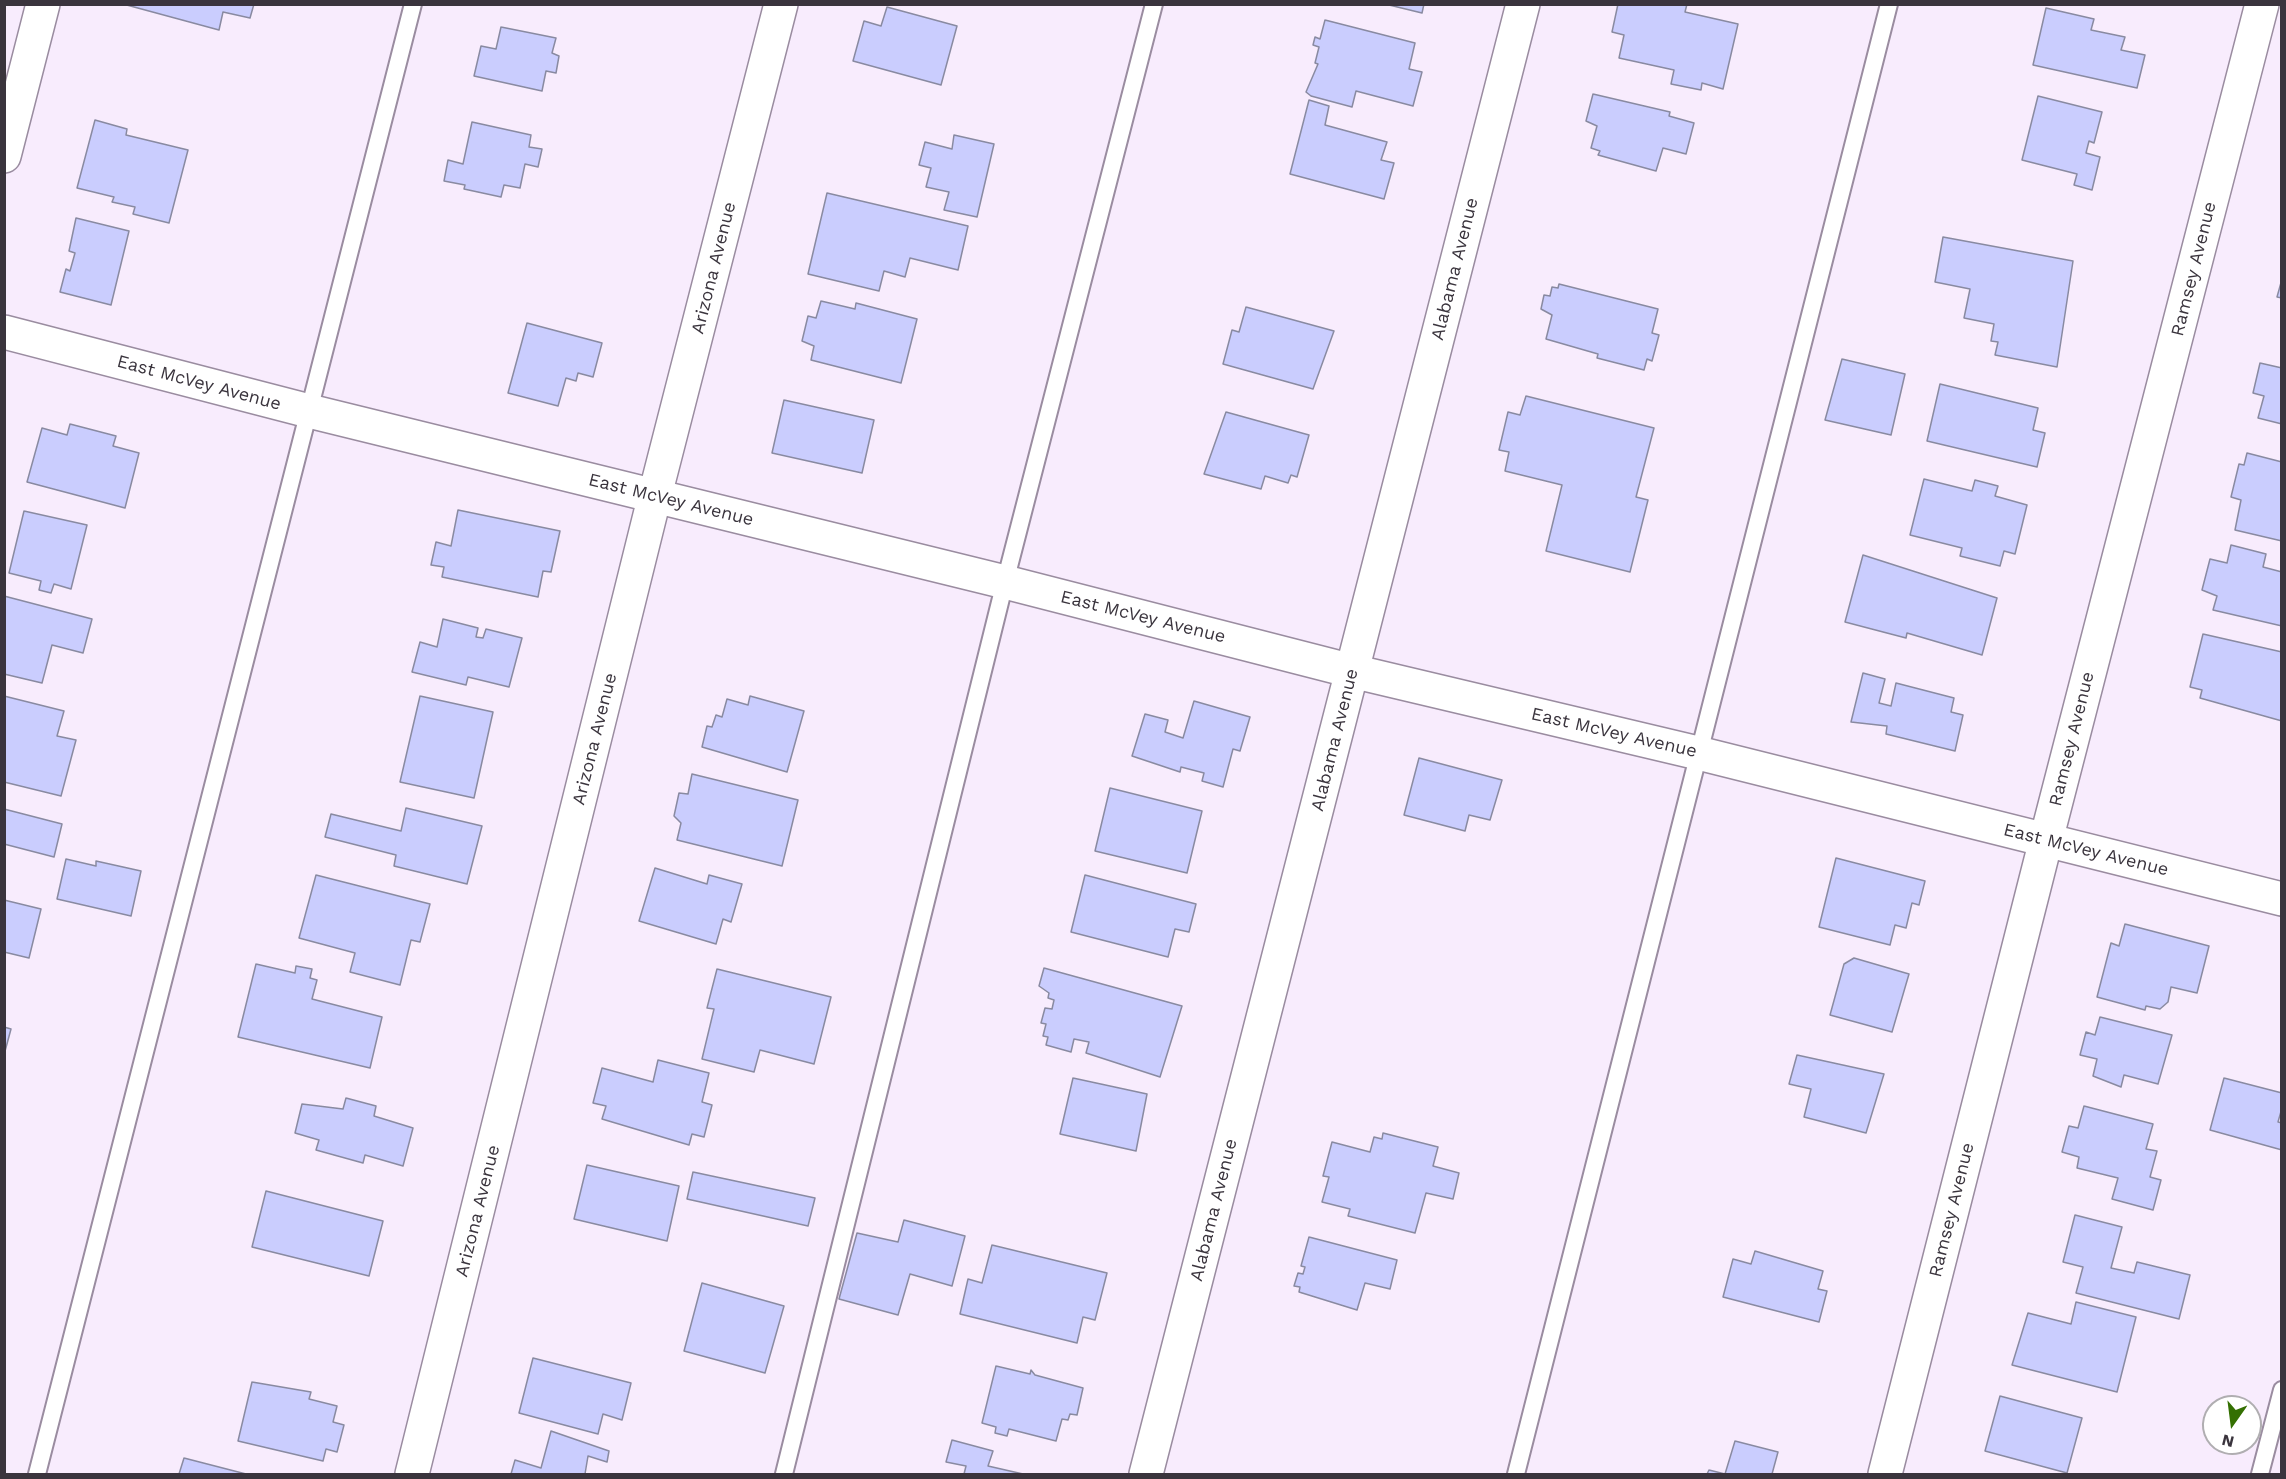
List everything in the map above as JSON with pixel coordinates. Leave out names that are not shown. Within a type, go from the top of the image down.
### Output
[{"type":"street","points":[[4,156],[43,4]]},
{"type":"street","name":"Arizona Avenue","points":[[412,1474],[655,495],[781,4]]},
{"type":"street","name":"Alabama Avenue","points":[[1146,1474],[1523,4]]},
{"type":"street","name":"Ramsey Avenue","points":[[1885,1474],[2262,4]]},
{"type":"street","name":"East McVey Avenue","points":[[4,332],[309,411],[1005,582],[1352,671],[1698,753],[2282,899]]},
{"type":"lane","points":[[37,1474],[413,4]]},
{"type":"lane","points":[[784,1474],[1005,582],[1154,4]]},
{"type":"lane","points":[[1516,1474],[1889,4]]},
{"type":"lane","points":[[2260,1474],[2282,1390]]},
{"type":"building","points":[[123,4],[254,4],[250,18],[223,12],[219,30]]},
{"type":"building","points":[[1385,4],[1424,4],[1422,13]]},
{"type":"building","points":[[1618,4],[1687,4],[1685,12],[1738,24],[1723,89],[1702,83],[1701,90],[1671,84],[1674,70],[1619,58],[1624,35],[1612,32]]},
{"type":"building","points":[[887,7],[957,26],[941,85],[853,61],[864,21],[881,26]]},
{"type":"building","points":[[2046,8],[2094,19],[2091,30],[2125,37],[2121,50],[2145,55],[2137,88],[2033,65]]},
{"type":"building","points":[[1325,20],[1415,43],[1409,69],[1422,72],[1413,106],[1356,91],[1352,107],[1311,96],[1306,92],[1318,64],[1315,63],[1319,47],[1313,45],[1315,37],[1320,39]]},
{"type":"building","points":[[501,27],[556,38],[552,53],[559,56],[556,73],[546,71],[542,91],[474,76],[481,46],[496,49]]},
{"type":"building","points":[[1593,94],[1670,112],[1669,116],[1694,123],[1686,154],[1663,148],[1656,171],[1598,155],[1600,151],[1591,148],[1597,126],[1586,121]]},
{"type":"building","points":[[2038,96],[2102,112],[2094,143],[2089,141],[2086,153],[2100,157],[2092,190],[2074,185],[2077,174],[2022,160]]},
{"type":"building","points":[[1309,100],[1329,106],[1325,125],[1387,142],[1381,160],[1394,163],[1384,199],[1290,174]]},
{"type":"building","points":[[95,120],[127,129],[126,135],[188,150],[169,223],[133,214],[135,207],[112,202],[114,197],[77,188]]},
{"type":"building","points":[[472,122],[531,135],[529,147],[542,149],[538,167],[525,164],[520,188],[504,185],[501,197],[464,189],[465,185],[444,181],[448,160],[463,164]]},
{"type":"building","points":[[954,135],[994,144],[977,217],[944,210],[949,192],[926,187],[931,168],[919,165],[925,142],[952,149]]},
{"type":"building","points":[[827,193],[968,226],[958,270],[910,258],[905,277],[884,271],[879,291],[808,274]]},
{"type":"building","points":[[76,218],[129,231],[111,305],[60,292],[66,269],[70,271],[75,253],[69,251]]},
{"type":"building","points":[[1943,237],[2073,261],[2057,367],[1995,355],[1998,342],[1991,341],[1994,324],[1964,318],[1970,289],[1935,282]]},
{"type":"building","points":[[2282,279],[2282,298],[2277,297]]},
{"type":"building","points":[[1559,284],[1658,309],[1652,333],[1659,335],[1652,361],[1647,359],[1644,370],[1597,358],[1598,354],[1546,339],[1552,315],[1541,309],[1544,295],[1550,296],[1552,287],[1558,288]]},
{"type":"building","points":[[821,301],[855,309],[856,303],[917,319],[901,383],[811,360],[814,346],[802,341],[808,316],[816,318]]},
{"type":"building","points":[[1246,307],[1334,331],[1313,389],[1223,364],[1232,330],[1239,332]]},
{"type":"building","points":[[527,323],[602,343],[593,377],[578,373],[576,381],[566,378],[558,406],[508,393]]},
{"type":"building","points":[[1842,359],[1905,374],[1891,435],[1825,420]]},
{"type":"building","points":[[2260,363],[2282,368],[2282,424],[2258,418],[2264,396],[2253,393]]},
{"type":"building","points":[[1940,384],[2038,408],[2033,430],[2045,433],[2037,467],[1927,441]]},
{"type":"building","points":[[1526,396],[1654,428],[1636,497],[1648,500],[1630,572],[1546,551],[1562,485],[1505,471],[1509,452],[1499,450],[1508,412],[1520,415]]},
{"type":"building","points":[[784,400],[874,420],[862,473],[772,453]]},
{"type":"building","points":[[1226,412],[1309,435],[1297,477],[1291,475],[1288,483],[1265,476],[1261,489],[1204,474]]},
{"type":"building","points":[[70,424],[116,436],[113,446],[139,453],[125,508],[27,482],[42,428],[67,435]]},
{"type":"building","points":[[2247,453],[2282,462],[2282,541],[2235,530],[2241,500],[2231,497],[2239,464],[2244,465]]},
{"type":"building","points":[[1924,479],[1972,491],[1975,480],[1998,486],[1995,496],[2027,505],[2015,554],[2004,551],[2000,566],[1960,556],[1962,548],[1910,535]]},
{"type":"building","points":[[458,510],[560,531],[551,572],[543,571],[538,597],[442,577],[444,567],[431,565],[436,542],[451,546]]},
{"type":"building","points":[[24,511],[87,525],[71,589],[54,584],[51,593],[39,590],[41,581],[9,573]]},
{"type":"building","points":[[2231,545],[2266,554],[2263,567],[2282,572],[2282,626],[2213,610],[2217,596],[2202,590],[2210,559],[2227,563]]},
{"type":"building","points":[[1863,555],[1997,598],[1982,655],[1907,633],[1906,638],[1845,622]]},
{"type":"building","points":[[4,596],[92,619],[83,653],[52,645],[42,683],[4,674]]},
{"type":"building","points":[[443,619],[478,628],[476,637],[483,638],[486,629],[522,638],[509,687],[468,677],[466,685],[412,672],[420,642],[437,647]]},
{"type":"building","points":[[2203,634],[2282,652],[2282,721],[2200,698],[2202,690],[2190,687]]},
{"type":"building","points":[[1863,673],[1885,679],[1879,703],[1891,706],[1896,683],[1954,698],[1951,712],[1963,715],[1955,751],[1886,734],[1887,726],[1851,722]]},
{"type":"building","points":[[4,696],[64,711],[57,736],[76,740],[61,796],[4,782]]},
{"type":"building","points":[[420,696],[493,712],[474,798],[400,782]]},
{"type":"building","points":[[750,696],[804,711],[787,772],[702,747],[707,726],[712,727],[716,715],[722,717],[727,699],[748,705]]},
{"type":"building","points":[[1194,701],[1250,717],[1240,751],[1233,749],[1223,787],[1202,781],[1204,773],[1181,767],[1180,772],[1132,756],[1145,714],[1168,720],[1165,732],[1183,738]]},
{"type":"building","points":[[1419,758],[1502,780],[1490,820],[1469,815],[1465,831],[1404,815]]},
{"type":"building","points":[[692,774],[798,800],[782,866],[677,840],[681,823],[674,816],[679,793],[688,794]]},
{"type":"building","points":[[1110,788],[1202,811],[1187,873],[1095,851]]},
{"type":"building","points":[[406,808],[482,826],[467,884],[394,866],[396,855],[325,837],[331,814],[401,831]]},
{"type":"building","points":[[4,809],[62,824],[54,857],[4,844]]},
{"type":"building","points":[[1836,858],[1925,881],[1919,905],[1912,903],[1906,928],[1895,925],[1890,945],[1819,927]]},
{"type":"building","points":[[66,859],[96,866],[96,861],[141,871],[131,916],[57,899]]},
{"type":"building","points":[[655,868],[707,884],[709,875],[742,884],[731,922],[723,919],[716,944],[639,921]]},
{"type":"building","points":[[316,875],[430,904],[420,942],[411,940],[400,985],[350,972],[355,953],[299,938]]},
{"type":"building","points":[[1085,875],[1196,904],[1189,932],[1175,929],[1168,957],[1071,932]]},
{"type":"building","points":[[4,900],[41,909],[29,958],[4,952]]},
{"type":"building","points":[[2125,924],[2209,946],[2197,993],[2171,987],[2168,1002],[2160,1009],[2146,1006],[2145,1010],[2097,997],[2111,943],[2119,946]]},
{"type":"building","points":[[1854,958],[1909,974],[1892,1032],[1830,1015],[1844,964]]},
{"type":"building","points":[[256,964],[295,973],[296,966],[312,969],[310,978],[317,980],[312,999],[382,1017],[370,1068],[238,1037]]},
{"type":"building","points":[[1044,968],[1182,1006],[1160,1077],[1086,1053],[1089,1042],[1074,1039],[1071,1052],[1046,1045],[1048,1037],[1043,1036],[1046,1024],[1041,1023],[1045,1008],[1052,1009],[1054,1000],[1048,998],[1049,993],[1039,986]]},
{"type":"building","points":[[717,969],[831,997],[814,1064],[760,1050],[754,1072],[702,1059],[714,1009],[707,1008]]},
{"type":"building","points":[[2100,1017],[2172,1035],[2158,1084],[2124,1075],[2121,1087],[2093,1076],[2097,1059],[2080,1055],[2086,1032],[2095,1035]]},
{"type":"building","points":[[4,1027],[11,1029],[4,1055]]},
{"type":"building","points":[[1797,1055],[1884,1074],[1866,1133],[1804,1117],[1811,1089],[1789,1084]]},
{"type":"building","points":[[658,1060],[709,1073],[702,1102],[712,1105],[704,1137],[692,1134],[689,1145],[602,1119],[606,1106],[593,1103],[602,1068],[653,1082]]},
{"type":"building","points":[[1073,1078],[1147,1094],[1136,1151],[1060,1134]]},
{"type":"building","points":[[2224,1078],[2282,1093],[2282,1108],[2278,1122],[2282,1123],[2282,1150],[2210,1130]]},
{"type":"building","points":[[346,1098],[376,1106],[374,1116],[413,1128],[403,1166],[365,1155],[363,1163],[316,1150],[319,1140],[295,1133],[302,1104],[343,1109]]},
{"type":"building","points":[[2084,1106],[2153,1124],[2146,1149],[2157,1151],[2150,1177],[2161,1180],[2153,1210],[2112,1199],[2118,1178],[2077,1168],[2079,1157],[2062,1152],[2069,1126],[2078,1128]]},
{"type":"building","points":[[1383,1133],[1438,1147],[1433,1166],[1459,1173],[1453,1199],[1426,1193],[1415,1233],[1348,1216],[1350,1209],[1322,1202],[1329,1177],[1323,1176],[1332,1142],[1370,1152],[1374,1137],[1382,1139]]},
{"type":"building","points":[[587,1165],[679,1186],[667,1241],[574,1219]]},
{"type":"building","points":[[693,1172],[815,1198],[808,1226],[687,1199]]},
{"type":"building","points":[[266,1191],[383,1221],[369,1276],[252,1247]]},
{"type":"building","points":[[2075,1215],[2122,1227],[2111,1268],[2134,1273],[2137,1262],[2190,1275],[2179,1319],[2076,1293],[2083,1267],[2063,1262]]},
{"type":"building","points":[[904,1220],[965,1236],[952,1286],[910,1274],[898,1315],[839,1299],[857,1233],[898,1242]]},
{"type":"building","points":[[1309,1237],[1397,1260],[1390,1289],[1365,1283],[1357,1310],[1299,1292],[1300,1287],[1294,1286],[1298,1273],[1303,1274],[1305,1267],[1301,1266]]},
{"type":"building","points":[[992,1245],[1107,1273],[1095,1320],[1083,1317],[1077,1343],[960,1314],[968,1279],[982,1283]]},
{"type":"building","points":[[1755,1251],[1823,1271],[1818,1289],[1827,1291],[1819,1322],[1723,1297],[1733,1259],[1751,1264]]},
{"type":"building","points":[[702,1283],[784,1306],[765,1373],[684,1351]]},
{"type":"building","points":[[2076,1302],[2136,1317],[2117,1392],[2012,1365],[2028,1313],[2071,1324]]},
{"type":"building","points":[[533,1358],[631,1383],[622,1420],[603,1414],[598,1434],[519,1413]]},
{"type":"building","points":[[996,1366],[1030,1374],[1031,1370],[1035,1375],[1083,1388],[1077,1415],[1070,1414],[1068,1420],[1062,1419],[1056,1441],[1009,1429],[1007,1436],[995,1433],[996,1427],[982,1423]]},
{"type":"building","points":[[252,1382],[311,1392],[309,1399],[337,1406],[333,1422],[344,1425],[337,1452],[326,1449],[323,1461],[238,1441]]},
{"type":"building","points":[[2000,1396],[2082,1418],[2067,1473],[1985,1451]]},
{"type":"building","points":[[551,1431],[609,1451],[607,1462],[588,1456],[585,1474],[511,1474],[515,1460],[541,1468]]},
{"type":"building","points":[[952,1440],[993,1451],[988,1466],[1023,1474],[964,1474],[966,1466],[946,1462]]},
{"type":"building","points":[[1735,1441],[1778,1452],[1772,1474],[1725,1474]]},
{"type":"building","points":[[184,1458],[246,1474],[179,1474]]},
{"type":"building","points":[[1709,1470],[1725,1474],[1707,1474]]}]
